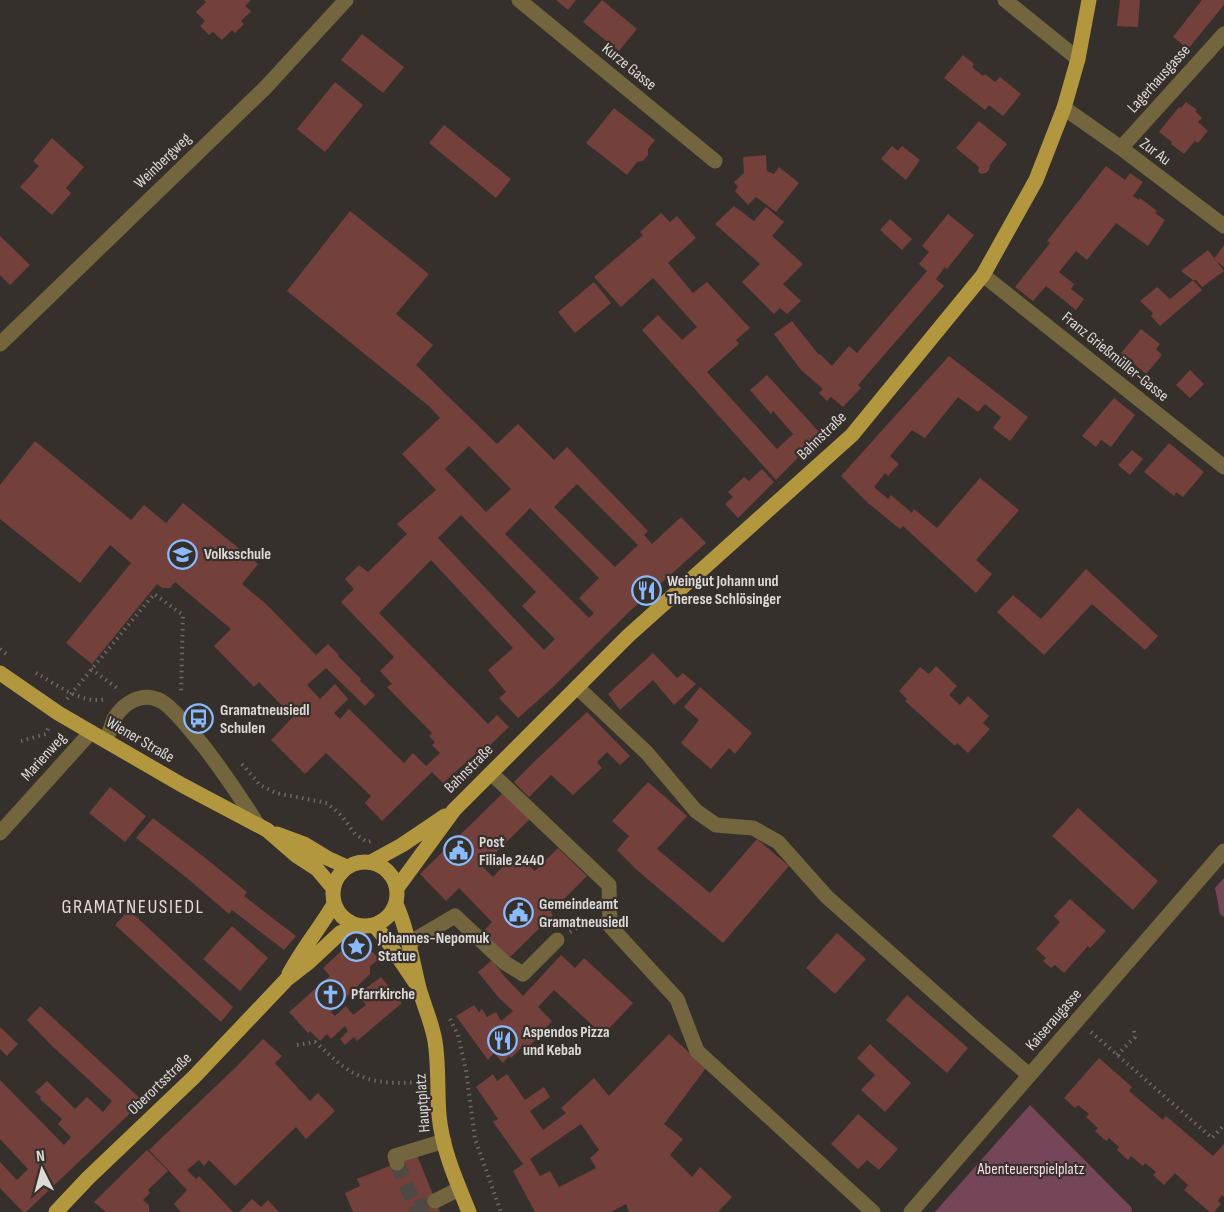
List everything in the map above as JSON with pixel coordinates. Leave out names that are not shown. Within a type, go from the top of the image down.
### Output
[{"type":"main road","name":"Bahnstraße","points":[[397,888],[454,810],[628,636],[852,435],[983,275],[1036,180],[1064,108],[1089,0]]},
{"type":"main road","name":"Wiener Straße","points":[[0,673],[49,706],[182,785],[262,828],[304,844],[347,867]]},
{"type":"main road","name":"Bahnstraße","points":[[371,862],[402,845],[454,810]]},
{"type":"main road","name":"Wiener Straße","points":[[262,828],[317,870],[333,888]]},
{"type":"main road","points":[[371,862],[385,868],[390,873],[397,888],[396,904],[388,918],[374,925],[357,926],[343,918],[334,904],[333,888],[340,873],[347,867],[356,863],[371,862]]},
{"type":"main road","name":"Oberortsstraße","points":[[286,979],[299,955],[334,904]]},
{"type":"main road","name":"Hauptplatz","points":[[396,904],[405,927],[435,1039],[439,1116],[444,1141],[449,1162],[469,1212]]},
{"type":"main road","name":"Hauptplatz","points":[[374,925],[387,939],[420,989]]},
{"type":"main road","name":"Oberortsstraße","points":[[56,1212],[88,1178],[194,1077],[286,979],[309,962],[340,933],[357,926]]},
{"type":"street","name":"Weinbergweg","points":[[0,344],[266,87],[346,0]]},
{"type":"street","name":"Kurze Gasse","points":[[519,0],[716,161]]},
{"type":"street","points":[[1005,0],[1077,59]]},
{"type":"street","name":"Lagerhausgasse","points":[[1120,148],[1224,34]]},
{"type":"street","name":"Zur Au","points":[[1064,108],[1224,226]]},
{"type":"street","name":"Franz Grießmüller-Gasse","points":[[983,275],[1224,467]]},
{"type":"street","points":[[577,687],[647,753],[696,811],[716,825],[753,828],[778,842],[828,897],[1029,1075]]},
{"type":"street","points":[[106,741],[114,720],[124,706],[141,698],[159,700],[170,708],[196,736],[262,828]]},
{"type":"street","name":"Marienweg","points":[[0,833],[92,732]]},
{"type":"street","points":[[491,773],[609,885],[610,926],[677,999],[697,1051],[873,1212]]},
{"type":"street","name":"Kaiseraugasse","points":[[911,1212],[1224,851]]},
{"type":"street","points":[[409,943],[455,916],[505,963],[523,974],[557,940]]},
{"type":"street","points":[[398,1163],[395,1156],[444,1141]]},
{"type":"street","points":[[435,1201],[459,1189]]},
{"type":"path","points":[[72,693],[154,594],[183,615],[181,694]]},
{"type":"path","points":[[91,669],[117,688]]},
{"type":"path","points":[[21,741],[46,734],[51,723]]},
{"type":"path","points":[[557,940],[591,919],[610,926]]},
{"type":"path","points":[[1077,1020],[1212,1138],[1224,1125]]},
{"type":"path","points":[[1117,1055],[1135,1036],[1134,1031]]},
{"type":"path","points":[[297,1045],[315,1042],[347,1069],[372,1081],[395,1084],[438,1081]]},
{"type":"green space","points":[[1224,878],[1224,917],[1220,914],[1215,888]]},
{"type":"green space","name":"Abenteuerspielplatz","points":[[1030,1105],[1131,1207],[1132,1212],[935,1212]]},
{"type":"building","points":[[204,0],[251,0],[245,6],[251,11],[241,21],[244,24],[235,33],[232,30],[222,40],[213,32],[209,35],[200,26],[205,21],[196,12],[206,2]]},
{"type":"building","points":[[556,0],[576,0],[568,10]]},
{"type":"building","points":[[602,0],[637,29],[619,51],[583,22]]},
{"type":"building","points":[[1120,0],[1140,0],[1138,27],[1117,26]]},
{"type":"building","points":[[1202,0],[1224,0],[1224,5],[1188,49],[1173,37]]},
{"type":"building","points":[[362,34],[404,67],[383,93],[341,60]]},
{"type":"building","points":[[963,55],[983,76],[985,74],[995,82],[1000,77],[1021,94],[1003,116],[989,105],[985,110],[944,78]]},
{"type":"building","points":[[335,82],[363,105],[325,152],[297,129]]},
{"type":"building","points":[[1186,102],[1197,110],[1195,111],[1202,118],[1198,122],[1208,131],[1184,154],[1159,132],[1179,107],[1181,108]]},
{"type":"building","points":[[614,108],[655,140],[648,149],[648,155],[643,161],[637,162],[627,175],[586,143]]},
{"type":"building","points":[[979,121],[1007,144],[990,165],[989,170],[981,174],[978,171],[979,167],[956,148]]},
{"type":"building","points":[[444,125],[511,179],[496,198],[429,143]]},
{"type":"building","points":[[52,138],[84,167],[66,188],[71,193],[52,215],[20,187],[39,166],[33,161]]},
{"type":"building","points":[[892,146],[898,151],[902,146],[920,160],[906,180],[881,159]]},
{"type":"building","points":[[766,155],[767,171],[774,174],[779,167],[799,183],[776,212],[756,197],[748,205],[735,191],[738,187],[734,182],[744,173],[743,157]]},
{"type":"building","points":[[1106,166],[1125,180],[1130,173],[1143,182],[1133,196],[1139,200],[1140,198],[1165,220],[1148,246],[1116,223],[1087,260],[1076,251],[1059,272],[1074,284],[1071,289],[1084,299],[1076,310],[1046,286],[1033,301],[1015,287],[1050,243],[1047,241]]},
{"type":"building","points":[[734,206],[754,221],[766,207],[784,222],[772,236],[803,264],[783,284],[801,301],[787,314],[780,308],[774,314],[742,282],[760,264],[715,224]]},
{"type":"building","points":[[350,211],[429,274],[396,314],[433,345],[416,365],[497,444],[518,424],[554,460],[567,447],[648,531],[644,535],[652,544],[681,517],[706,543],[631,610],[552,688],[518,718],[499,698],[506,692],[488,670],[513,648],[431,560],[379,613],[488,724],[497,715],[509,727],[484,751],[481,749],[443,783],[432,772],[382,821],[365,803],[371,796],[326,753],[305,774],[271,740],[293,717],[259,682],[254,687],[214,646],[231,629],[175,582],[170,588],[162,588],[157,584],[92,664],[66,643],[131,563],[110,545],[80,583],[0,519],[0,485],[35,441],[131,520],[144,505],[166,523],[183,503],[258,564],[242,584],[266,604],[316,655],[328,644],[375,695],[365,706],[326,668],[307,685],[320,699],[335,684],[348,699],[334,713],[340,719],[349,709],[404,763],[413,753],[426,766],[440,753],[432,745],[435,742],[429,736],[432,733],[387,687],[392,684],[380,671],[394,657],[341,602],[354,589],[345,579],[359,565],[368,572],[407,534],[397,524],[436,490],[402,454],[440,418],[430,407],[287,291]],"holes":[[[469,446],[511,489],[486,512],[445,469]],[[577,484],[638,545],[615,567],[554,507]],[[530,508],[599,578],[579,598],[594,613],[589,618],[505,534]],[[461,515],[536,592],[522,606],[555,639],[544,650],[438,538]]]},
{"type":"building","points":[[661,213],[670,222],[677,216],[696,238],[668,263],[693,293],[707,282],[750,328],[736,340],[739,344],[707,372],[777,449],[793,434],[750,390],[767,375],[821,434],[776,480],[642,330],[658,315],[682,340],[697,327],[653,278],[621,307],[594,277],[643,235],[640,232]]},
{"type":"building","points":[[948,214],[974,235],[936,279],[944,286],[858,385],[861,388],[843,407],[831,397],[827,401],[819,393],[823,389],[801,370],[774,334],[792,321],[819,355],[832,366],[849,346],[857,353],[927,271],[919,264],[929,252],[922,246]]},
{"type":"building","points":[[890,219],[912,239],[902,250],[880,230]]},
{"type":"building","points":[[0,236],[30,265],[10,285],[0,275]]},
{"type":"building","points":[[1224,245],[1224,267],[1214,259]]},
{"type":"building","points":[[1208,250],[1224,271],[1202,287],[1196,280],[1181,271]]},
{"type":"building","points":[[1193,280],[1202,290],[1160,326],[1151,316],[1153,313],[1140,301],[1157,287],[1170,299]]},
{"type":"building","points":[[594,282],[611,303],[575,333],[558,312]]},
{"type":"building","points":[[1141,329],[1160,344],[1156,349],[1162,355],[1146,374],[1121,353]]},
{"type":"building","points":[[949,356],[1028,417],[1010,441],[993,428],[1001,417],[985,404],[978,412],[958,397],[925,438],[912,430],[890,456],[899,464],[888,476],[885,473],[874,487],[888,499],[891,495],[912,513],[914,509],[937,528],[980,478],[1019,510],[976,560],[992,574],[976,593],[903,526],[900,529],[868,503],[841,476]]},
{"type":"building","points":[[1190,370],[1204,384],[1190,398],[1176,385]]},
{"type":"building","points":[[1114,398],[1135,415],[1111,447],[1101,440],[1096,447],[1082,436]]},
{"type":"building","points":[[1169,443],[1204,472],[1183,497],[1176,492],[1174,496],[1144,472]]},
{"type":"building","points":[[1132,450],[1143,459],[1130,475],[1118,465]]},
{"type":"building","points":[[762,469],[774,482],[738,518],[725,504],[733,497],[728,492],[744,477],[749,481]]},
{"type":"building","points":[[1086,569],[1158,636],[1145,650],[1092,604],[1044,655],[997,612],[1013,595],[1041,619]]},
{"type":"building","points":[[653,653],[677,678],[683,673],[696,684],[674,705],[653,680],[620,710],[608,694]]},
{"type":"building","points":[[936,666],[957,686],[949,695],[960,705],[968,696],[989,716],[983,723],[990,729],[968,753],[957,743],[955,746],[905,701],[907,699],[899,691],[920,667],[929,674]]},
{"type":"building","points":[[700,687],[752,733],[735,754],[729,748],[711,769],[681,743],[699,720],[684,707]]},
{"type":"building","points":[[587,712],[630,756],[620,765],[607,752],[597,762],[602,768],[573,795],[551,775],[529,797],[514,782]]},
{"type":"building","points":[[648,782],[687,816],[657,849],[710,893],[757,839],[789,866],[723,943],[638,871],[617,850],[629,836],[612,821]]},
{"type":"building","points":[[110,787],[146,816],[125,842],[89,813]]},
{"type":"building","points":[[505,791],[532,817],[482,866],[493,877],[504,865],[528,865],[535,871],[558,848],[587,876],[551,912],[553,915],[508,959],[482,933],[492,922],[459,888],[446,901],[420,874]]},
{"type":"building","points":[[1078,808],[1158,881],[1133,910],[1052,836]]},
{"type":"building","points":[[153,818],[247,892],[244,896],[296,936],[284,950],[232,910],[229,914],[136,838]]},
{"type":"building","points":[[1070,899],[1106,931],[1090,948],[1088,946],[1064,973],[1055,965],[1051,968],[1043,961],[1046,958],[1036,949],[1060,922],[1054,916]]},
{"type":"building","points":[[129,910],[233,1007],[221,1022],[115,925]]},
{"type":"building","points":[[232,926],[268,958],[240,991],[203,959]]},
{"type":"building","points":[[837,933],[866,959],[835,994],[806,968]]},
{"type":"building","name":"Pfarrkirche","points":[[350,943],[357,951],[365,944],[379,959],[370,966],[370,974],[331,1012],[335,1016],[346,1006],[353,1015],[366,1005],[358,994],[381,977],[402,1003],[357,1041],[354,1037],[345,1045],[340,1039],[348,1031],[345,1026],[331,1039],[327,1034],[320,1041],[310,1031],[308,1033],[289,1012],[330,976],[323,968]]},
{"type":"building","points":[[561,955],[575,968],[584,958],[633,1003],[603,1035],[554,990],[538,1007],[552,1021],[526,1050],[523,1046],[503,1063],[494,1053],[488,1060],[456,1016],[474,1005],[479,1012],[482,1009],[487,1017],[496,1012],[501,1021],[513,1011],[498,997],[478,972],[492,960],[523,996]]},
{"type":"building","points":[[907,995],[968,1048],[947,1073],[886,1020]]},
{"type":"building","points":[[40,1006],[143,1101],[26,1212],[23,1212],[0,1188],[0,1162],[17,1180],[28,1169],[0,1139],[0,1080],[64,1145],[71,1137],[58,1124],[62,1119],[35,1092],[47,1081],[75,1109],[87,1097],[103,1112],[112,1101],[27,1020]]},
{"type":"building","points":[[0,1027],[18,1044],[7,1056],[0,1049]]},
{"type":"building","points":[[669,1034],[706,1068],[664,1124],[683,1139],[670,1155],[692,1177],[700,1167],[732,1197],[718,1212],[629,1212],[626,1204],[611,1212],[535,1212],[513,1171],[523,1164],[493,1122],[498,1119],[476,1087],[493,1074],[497,1081],[507,1074],[525,1100],[544,1087],[550,1097],[530,1111],[543,1130],[566,1113],[561,1108],[594,1078],[609,1096]],"holes":[[[581,1124],[599,1150],[590,1158],[596,1168],[559,1187],[550,1171],[540,1176],[530,1159]]]},
{"type":"building","points":[[263,1039],[282,1056],[275,1063],[310,1101],[318,1093],[335,1111],[306,1139],[296,1127],[235,1186],[209,1160],[204,1166],[199,1160],[187,1170],[196,1179],[199,1176],[233,1212],[181,1212],[174,1204],[187,1190],[149,1150]]},
{"type":"building","points":[[870,1044],[911,1083],[885,1112],[861,1090],[875,1075],[857,1058]]},
{"type":"building","points":[[1099,1058],[1132,1087],[1129,1091],[1163,1120],[1166,1116],[1213,1156],[1224,1144],[1224,1197],[1222,1195],[1218,1201],[1221,1204],[1214,1212],[1210,1212],[1184,1190],[1188,1185],[1175,1173],[1164,1185],[1153,1175],[1156,1172],[1145,1163],[1143,1166],[1131,1156],[1128,1160],[1109,1138],[1106,1141],[1095,1131],[1098,1128],[1086,1117],[1089,1114],[1078,1105],[1075,1108],[1064,1098]]},
{"type":"building","points":[[858,1114],[898,1149],[879,1170],[867,1160],[858,1169],[831,1144]]},
{"type":"building","points":[[147,1150],[168,1171],[148,1190],[150,1193],[143,1200],[149,1205],[149,1212],[106,1212],[94,1202]]},
{"type":"building","points":[[417,1155],[440,1212],[353,1212],[345,1193],[360,1186],[357,1179]]},
{"type":"building","points":[[252,1199],[261,1207],[268,1200],[279,1212],[239,1212]]},
{"type":"tunnel","points":[[397,1163],[416,1208],[435,1201]]},
{"type":"place","name":"Volksschule","points":[[183,554]]},
{"type":"place","name":"Weingut Johann und Therese Schlösinger","points":[[646,590]]},
{"type":"place","name":"Gramatneusiedl Schulen","points":[[199,719]]},
{"type":"place","name":"Post Filiale 2440","points":[[458,851]]},
{"type":"place","name":"Gemeindeamt Gramatneusiedl","points":[[518,913]]},
{"type":"place","name":"Johannes-Nepomuk Statue","points":[[357,947]]},
{"type":"place","name":"Pfarrkirche","points":[[330,994]]},
{"type":"place","name":"Aspendos Pizza und Kebab","points":[[502,1041]]},
{"type":"district","name":"GRAMATNEUSIEDL","points":[[133,907]]}]
